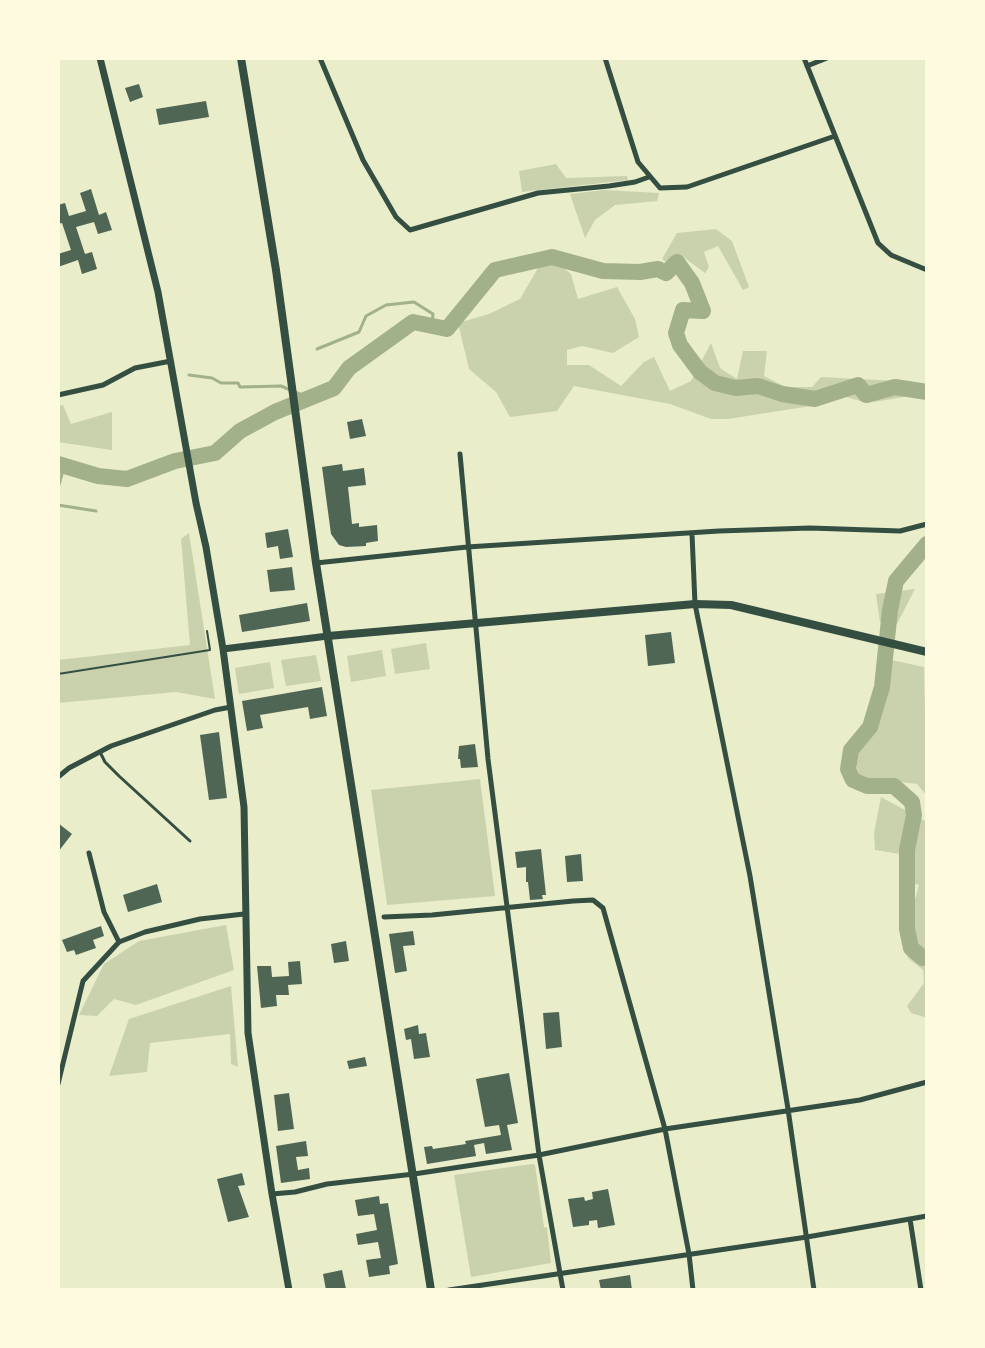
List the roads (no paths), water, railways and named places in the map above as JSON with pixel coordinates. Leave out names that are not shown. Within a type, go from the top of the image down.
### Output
[{"type":"main road","points":[[100,58],[158,292],[223,649],[244,807],[248,1033],[289,1290]]},
{"type":"main road","points":[[241,58],[276,270],[316,563],[431,1290]]},
{"type":"main road","points":[[223,649],[328,636],[695,604],[731,605],[927,652]]},
{"type":"street","points":[[320,58],[363,160],[396,217],[410,230],[538,193],[609,186],[649,177]]},
{"type":"street","points":[[605,58],[638,162],[660,188],[687,187],[835,136]]},
{"type":"street","points":[[804,58],[878,243],[891,255],[927,270]]},
{"type":"street","points":[[807,66],[827,58]]},
{"type":"street","points":[[58,395],[103,385],[135,368],[172,360]]},
{"type":"street","points":[[460,454],[488,759],[539,1155],[563,1290]]},
{"type":"street","points":[[316,563],[467,547],[810,528],[900,531],[927,524]]},
{"type":"street","points":[[692,534],[695,604],[750,876],[814,1290]]},
{"type":"street","points":[[58,777],[100,752],[231,707]]},
{"type":"street","points":[[89,853],[104,912],[119,942]]},
{"type":"street","points":[[384,917],[593,900],[603,908],[665,1129],[693,1290]]},
{"type":"street","points":[[58,1084],[83,981],[119,942],[145,932],[200,919],[244,914]]},
{"type":"street","points":[[272,1194],[539,1155],[665,1129],[860,1100],[927,1082]]},
{"type":"street","points":[[449,1290],[927,1216]]},
{"type":"street","points":[[910,1219],[921,1290]]},
{"type":"lane","points":[[100,752],[119,776],[190,841]]},
{"type":"waterway","points":[[58,464],[98,476],[127,479],[175,461],[215,453],[240,431],[275,412],[334,388],[349,368],[413,322],[447,329],[495,270],[552,257],[603,271],[658,269],[666,273],[677,262],[692,283],[703,311],[683,310],[676,333],[680,345],[700,372],[715,383],[736,388],[758,386],[782,394],[815,399],[858,385],[866,395],[895,387],[927,392]]},
{"type":"waterway","points":[[317,349],[359,332],[366,316],[386,305],[414,302],[433,314],[432,325]]},
{"type":"waterway","points":[[189,375],[212,378],[221,383],[238,383],[240,387],[281,386],[309,398]]},
{"type":"waterway","points":[[58,488],[64,467]]},
{"type":"waterway","points":[[58,505],[96,511]]},
{"type":"waterway","points":[[927,544],[896,581],[882,687],[870,727],[851,750],[848,769],[853,780],[867,786],[894,786],[912,802],[914,815],[907,850],[907,929],[911,948],[923,958],[927,957]]}]
